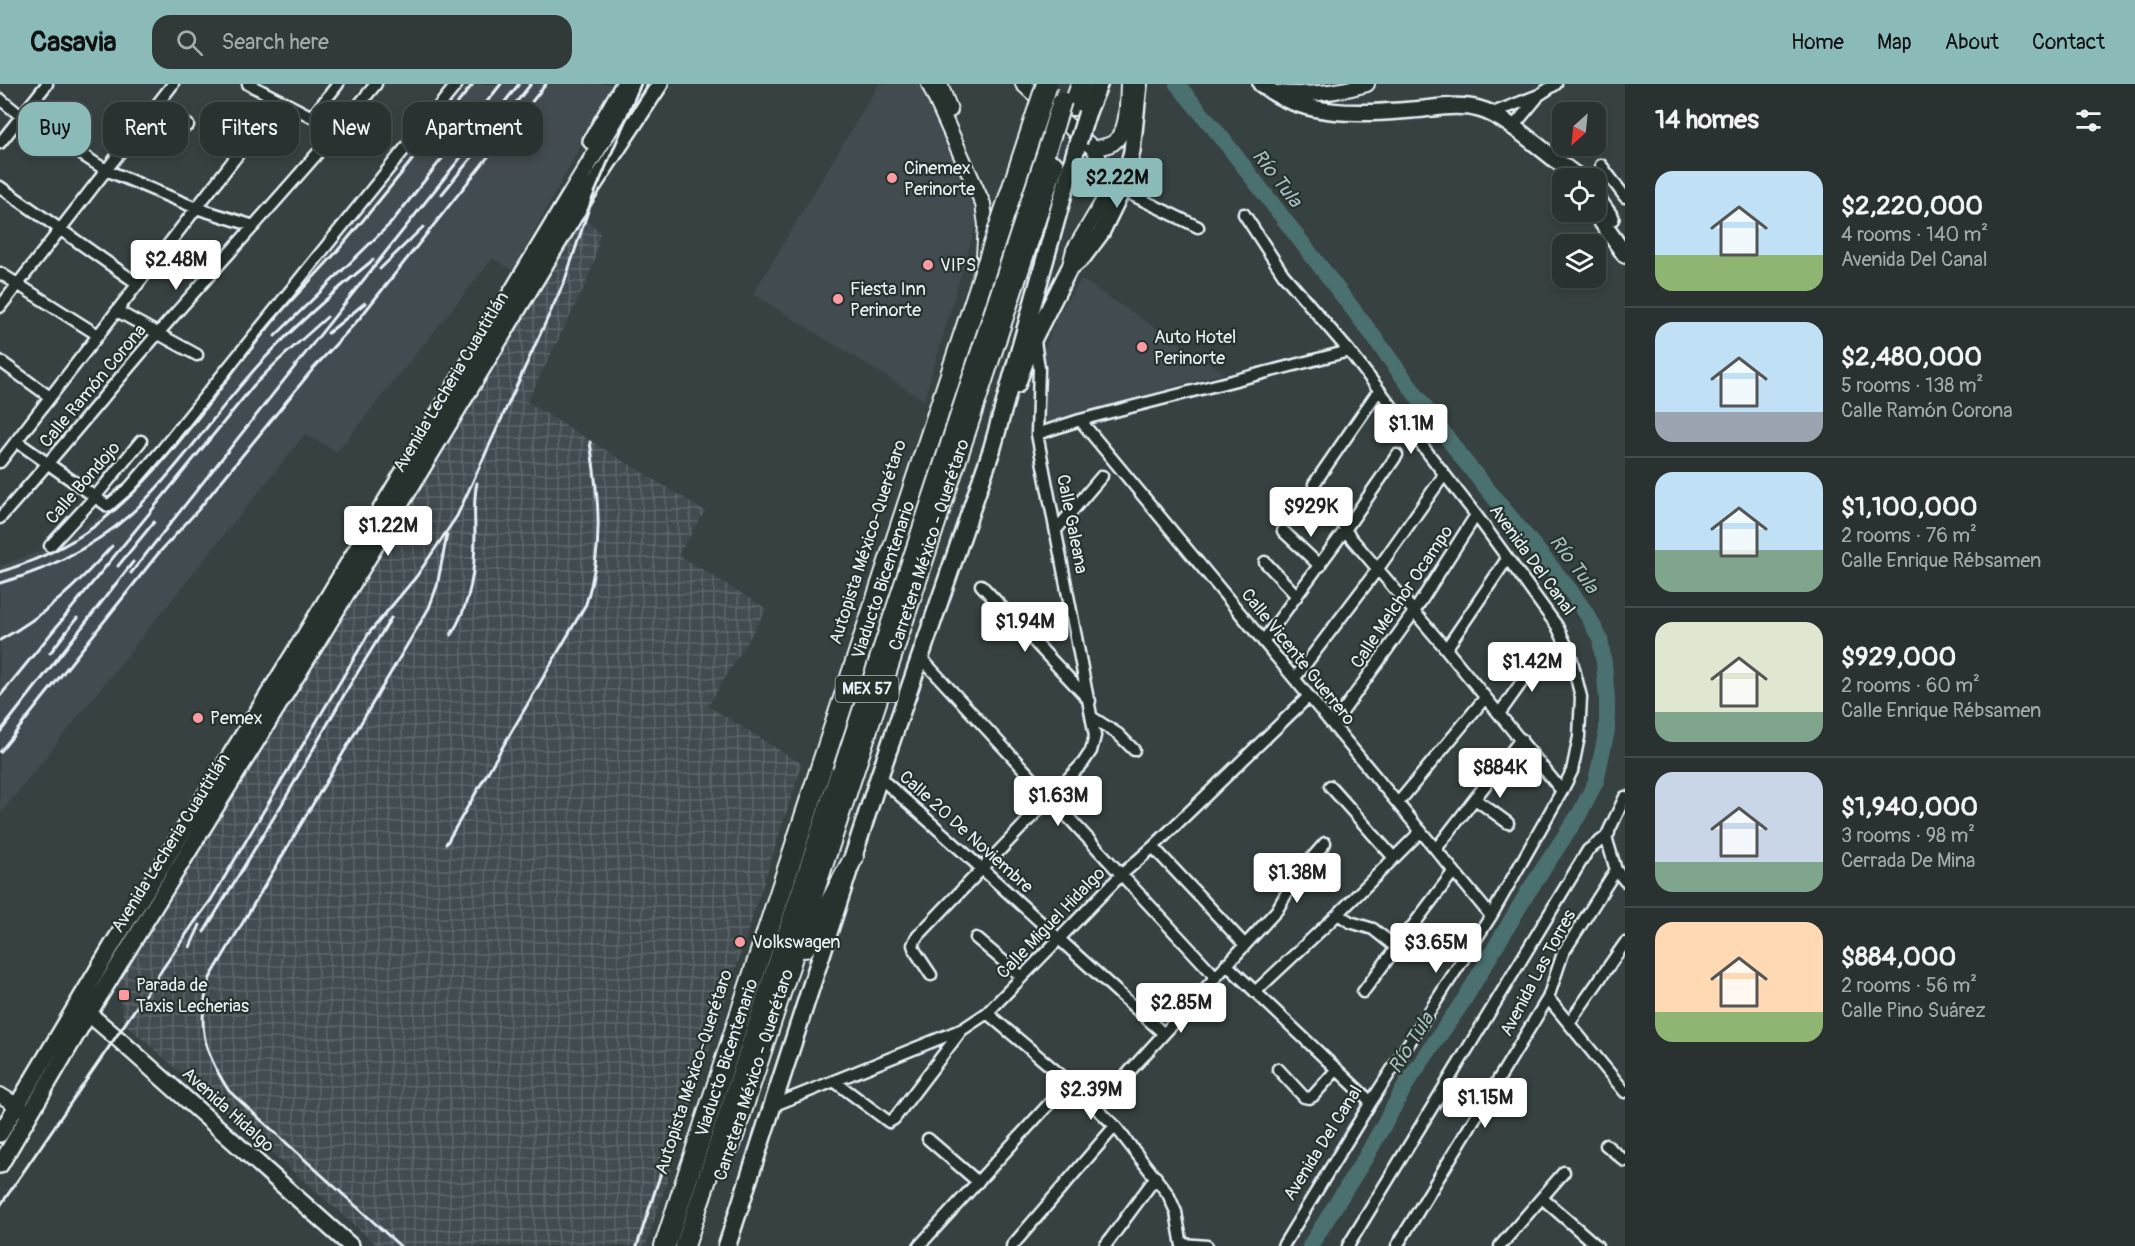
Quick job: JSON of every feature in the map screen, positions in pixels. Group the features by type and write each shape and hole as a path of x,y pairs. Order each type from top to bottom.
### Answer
{"highway":[{"name":"Carretera México - Querétaro","path":"698,1246 1064,137 1072,101 1081,84"},
{"name":"Viaducto Bicentenario","path":"665,1246 835,720 968,328 1037,85"},
{"name":"Carretera México - Querétaro","path":"685,1246 980,344 1064,137"},
{"path":"894,526 980,344"},
{"path":"799,897 835,720"},
{"path":"782,992 854,857"}],"main road":[{"path":"573,190 586,150 624,84"},
{"name":"Avenida Lecheria Cuautitlán","path":"310,640 637,84"},
{"name":"Avenida Lecheria Cuautitlán","path":"0,1165 24,1110 83,1009 598,178 660,84"},
{"path":"1072,101 1099,84"},
{"path":"1030,331 1069,269 1083,256 1101,233 1122,190 1132,151 1138,84"},
{"name":"Autopista México-Querétaro","path":"657,1246 835,720 894,526 984,256 1037,85"},
{"path":"1266,88 1296,104 1336,112 1380,112 1459,106 1493,113 1565,168"},
{"path":"728,1246 879,777 992,449 1030,331 1064,137"},
{"path":"1606,215 1624,248"},
{"path":"1603,222 1624,248"},
{"name":"Avenida Hidalgo","path":"83,1009 351,1246"},
{"name":"Avenida Lecheria Cuautitlán","path":"0,1134 24,1110"}],"street":[{"path":"32,102 46,84"},
{"path":"160,102 173,84"},
{"path":"248,84 261,87 311,116"},
{"path":"324,102 338,84"},
{"name":"Calle Ramón Corona","path":"361,102 376,84"},
{"path":"16,441 108,506 130,487 161,451 458,84"},
{"path":"929,84 983,204 986,225 984,256"},
{"path":"940,84 951,112 958,150"},
{"path":"1094,149 1114,142 1120,135 1125,123 1128,84"},
{"path":"1266,88 1305,95 1341,91 1367,84"},
{"path":"1493,113 1539,95 1556,84"},
{"path":"1037,85 1094,149 1108,177 1122,190 1198,227"},
{"path":"1513,127 1539,95"},
{"path":"0,99 18,114"},
{"path":"2,455 16,441 280,100"},
{"path":"0,143 18,120"},
{"path":"84,156 106,170 196,208 254,225"},
{"path":"0,308 117,156"},
{"name":"Calle Ramón Corona","path":"0,518 158,333 315,156"},
{"path":"1601,165 1625,198"},
{"path":"1069,269 1074,249 1108,189 1108,177"},
{"path":"0,187 138,284"},
{"name":"Avenida Del Canal","path":"1244,214 1283,273 1349,351 1476,515 1557,626 1570,653 1581,697 1579,737 1572,771 1562,791 1491,916 1371,1102 1283,1246"},
{"path":"0,273 98,335"},
{"path":"117,311 197,355"},
{"name":"Calle Galeana","path":"931,975 915,951 913,945 916,938 1083,764 1091,752 1095,736 1037,434 1039,368 1030,331"},
{"path":"1037,434 1080,420 1349,351"},
{"path":"0,361 50,397"},
{"path":"1379,390 1312,487 1342,521 1345,530 1377,570 1446,649 1562,791"},
{"name":"Calle Vicente Guerrero","path":"1080,420 1491,916"},
{"name":"Calle Bondojo","path":"50,546 95,497 141,441"},
{"path":"1264,640 1320,566 1397,455"},
{"path":"1295,678 1377,570 1444,475"},
{"path":"1056,530 1101,476"},
{"name":"Calle Melchor Ocampo","path":"1333,725 1414,612 1476,515"},
{"path":"1283,531 1320,566"},
{"path":"1446,649 1507,559"},
{"path":"1265,562 1297,596"},
{"path":"981,585 1090,701"},
{"path":"1499,714 1541,655"},
{"path":"921,658 1215,976"},
{"name":"Calle Miguel Hidalgo","path":"772,1106 963,1029 987,1013 1121,875 1153,848 1309,696"},
{"path":"1398,802 1485,698"},
{"path":"1093,718 1118,734 1134,750"},
{"path":"1436,849 1521,739"},
{"name":"Calle 20 De Noviembre","path":"879,777 983,867 1058,939 1163,1033"},
{"path":"1330,786 1394,858"},
{"path":"1625,797 1606,837 1616,870 1625,881"},
{"path":"1474,799 1508,823"},
{"path":"1348,1246 1588,850 1606,837 1625,811"},
{"path":"1256,992 1421,831"},
{"path":"1097,1107 1277,910 1291,883 1325,843"},
{"path":"1153,848 1244,944"},
{"name":"Avenida Las Torres","path":"1397,1246 1548,998 1563,953 1616,870"},
{"path":"1363,992 1454,871"},
{"path":"1338,914 1350,922 1373,929 1397,948"},
{"path":"976,938 1022,977"},
{"path":"1569,1023 1625,943"},
{"path":"1226,964 1371,1102"},
{"path":"1548,998 1625,1092"},
{"path":"987,1013 1069,1082 1115,1126 1168,1194 1176,1212 1182,1245 1207,1246"},
{"path":"834,1080 888,1122 894,1119 963,1029"},
{"path":"1278,1070 1304,1097 1309,1098 1337,1069"},
{"path":"919,1246 1069,1082"},
{"path":"0,1095 24,1110"},
{"path":"1012,1246 1115,1126"},
{"path":"928,1139 978,1182"},
{"path":"1606,1145 1625,1161"},
{"path":"1500,1246 1564,1172"},
{"path":"1105,1246 1156,1177"},
{"path":"1542,1198 1597,1246"}],"shaded area":[{"path":"448,84 614,84 513,271 493,258 337,452 305,434 0,814 0,566 51,547 110,510 160,457 403,142 403,156 543,156 543,102 434,102"},
{"path":"879,84 926,84 979,208 924,400 753,294"},
{"path":"588,222 600,231 595,259 585,286 527,402 705,511 678,555 767,609 708,706 802,764 646,1246 378,1246 124,1023 117,980 578,224"},
{"path":"1081,279 1224,373 1043,424 1044,351 1056,318"}],"waterway":[{"name":"Río Tula","path":"1177,84 1222,138 1368,329 1462,458 1570,590 1600,639 1604,663 1607,730 1596,781 1580,813 1528,892 1464,1000 1408,1081 1367,1155 1310,1246"}],"railway":[{"path":"0,572 22,565 72,541 109,515 135,491 182,438 277,316 356,229 473,84"},
{"path":"275,336 391,223 501,84"},
{"path":"131,573 519,84"},
{"path":"442,194 531,84"},
{"path":"0,752 157,555 198,510 312,370 359,319 546,84"},
{"path":"0,1206 211,900 369,633 416,577 457,516 565,280 591,202 641,84"},
{"path":"380,269 423,227"},
{"path":"0,583 62,560 101,537 136,510 166,478 265,358 318,307 373,260"},
{"path":"328,333 365,303"},
{"path":"0,696 254,385 327,317"},
{"path":"446,844 586,604 592,583 598,543 596,484 590,442"},
{"path":"451,635 463,611 473,574 477,483"},
{"path":"118,566 154,522"},
{"path":"400,1246 229,1091 208,1050 204,1037 203,1009 210,978 429,608 437,586 447,535"},
{"path":"0,640 47,609 87,573 112,546"},
{"path":"0,732 133,562"},
{"path":"50,653 77,618"},
{"path":"204,932 391,618"},
{"path":"190,947 200,925"},
{"path":"637,1246 676,1127"}],"place":[{"name":"Cinemex Perinorte","path":"892,178"},
{"name":"VIPS","path":"928,265"},
{"name":"Fiesta Inn Perinorte","path":"838,299"},
{"name":"Auto Hotel Perinorte","path":"1142,347"},
{"name":"Pemex","path":"198,718"},
{"name":"Volkswagen","path":"740,942"},
{"name":"Parada de Taxis Lecherias","path":"124,995"}]}
